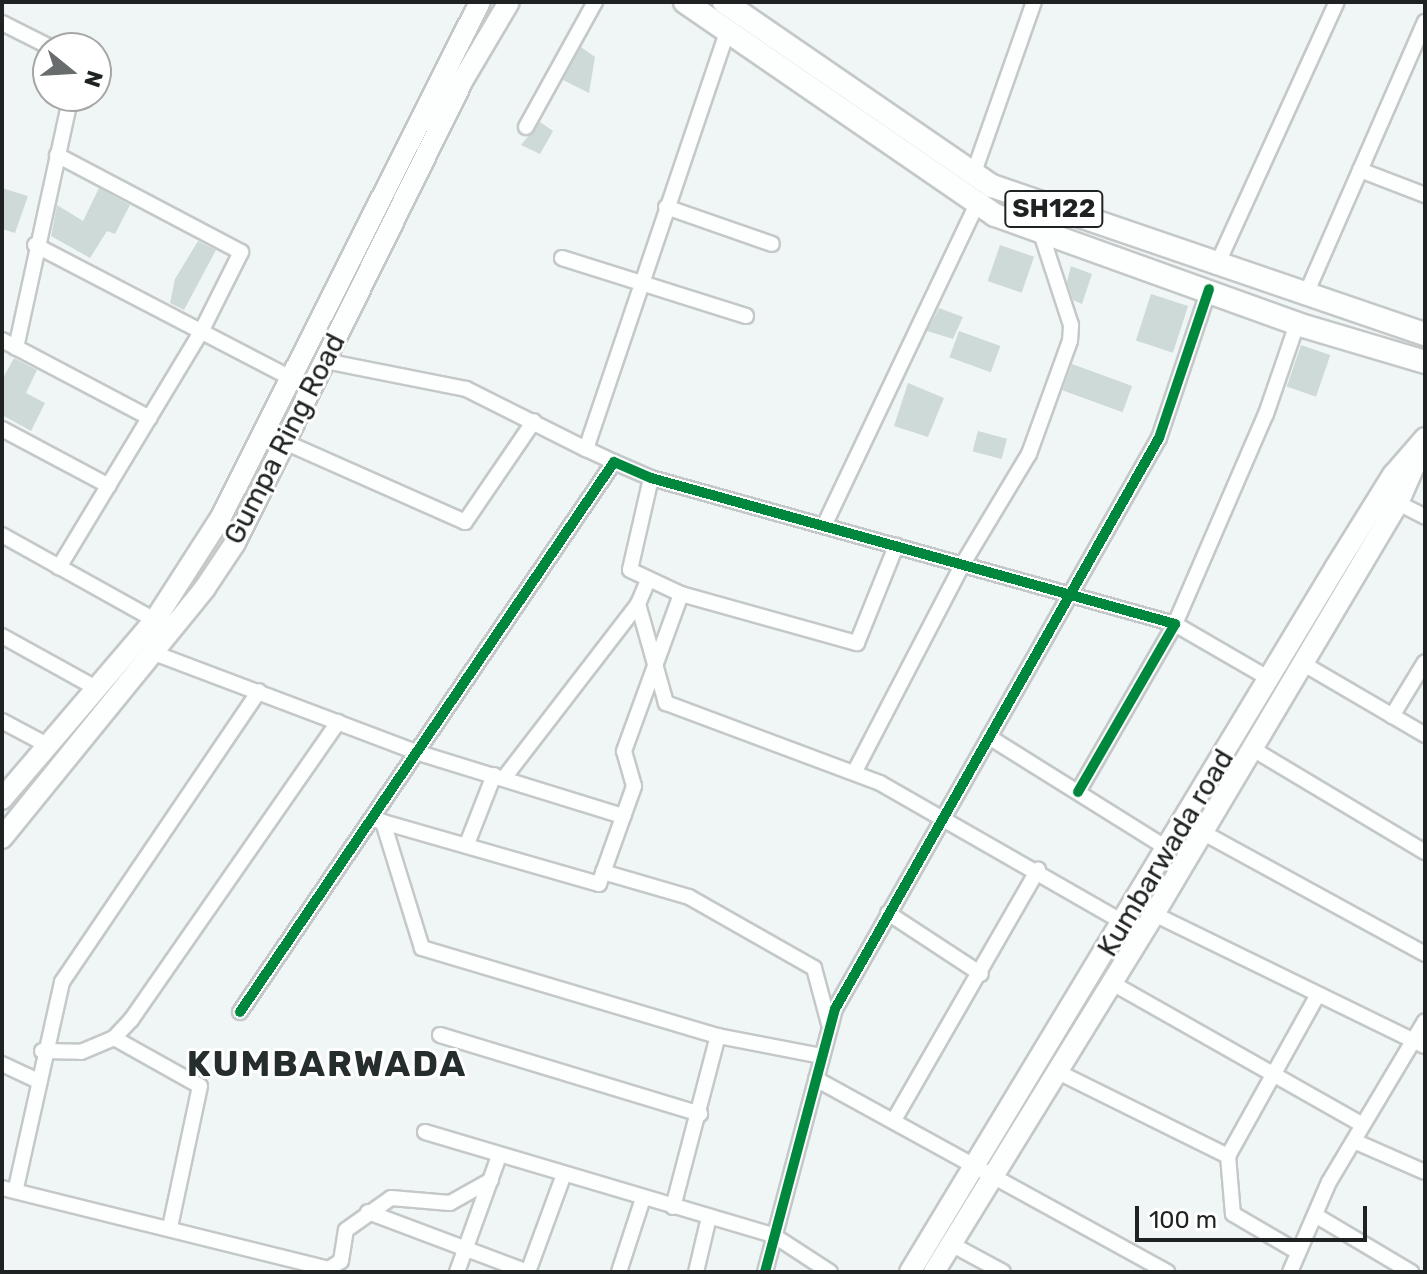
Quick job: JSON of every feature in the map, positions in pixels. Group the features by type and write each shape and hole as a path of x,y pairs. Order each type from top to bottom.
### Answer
{"main road":[{"path":"685,2 976,206 1041,233 1209,289 1297,324 1425,362"},
{"name":"SH122","path":"724,2 973,175 1216,267 1425,334"}],"street":[{"name":"Gumpa Ring Road","path":"2,799 94,687 155,620 221,517 294,380 480,2"},
{"name":"Gumpa Ring Road","path":"2,838 154,653 221,565 287,443 464,78 509,2"},
{"path":"526,127 595,2"},
{"path":"973,175 1034,2"},
{"path":"1216,267 1337,2"},
{"path":"1306,294 1425,22"},
{"path":"2,23 32,38"},
{"path":"586,449 639,280 727,32"},
{"path":"16,348 35,245 67,112"},
{"path":"57,155 241,251 201,332 59,567"},
{"path":"1360,170 1425,195"},
{"path":"824,526 976,206"},
{"path":"666,207 772,244"},
{"path":"855,771 961,567 1029,454 1070,341 1071,325 1041,233"},
{"path":"35,245 294,380"},
{"path":"562,258 746,316"},
{"path":"765,1272 830,1028 888,913 946,816 1067,594 1159,438 1209,289"},
{"path":"1078,792 1175,624 1266,414 1297,324"},
{"path":"2,340 150,418"},
{"path":"325,361 466,389 651,478 961,567 1175,624 1268,678"},
{"path":"287,443 465,522 534,421"},
{"path":"2,429 109,486"},
{"name":"Kumbarwada road","path":"910,1272 1058,1072 1398,503 1425,440"},
{"name":"Kumbarwada road","path":"934,1272 951,1244 985,1170 1124,923 1268,678 1393,475 1425,440"},
{"path":"240,1012 379,821 419,753 614,462"},
{"path":"651,478 629,563 633,575 681,594 857,643 896,546"},
{"path":"1398,503 1425,517"},
{"path":"2,535 155,620"},
{"path":"467,844 499,776 638,604 647,583"},
{"path":"379,821 599,884 634,786 624,751 655,676 681,594"},
{"path":"638,604 655,676 668,704 855,771 946,816 1142,933"},
{"path":"2,636 94,687"},
{"path":"154,653 419,753 623,816"},
{"path":"1392,716 1425,662"},
{"path":"1302,663 1425,735"},
{"path":"259,691 67,972 42,1051 9,1188 170,1227 327,1271 341,1261 346,1230 368,1212 397,1196 454,1202 491,1180"},
{"path":"2,721 47,745"},
{"path":"42,1051 81,1052 114,1038 141,1008 338,722"},
{"path":"989,737 1168,849"},
{"path":"1251,748 1425,852"},
{"path":"379,821 422,948 718,1036 822,1056"},
{"path":"1202,832 1425,954"},
{"path":"894,1120 981,974 1038,870"},
{"path":"603,872 689,897 814,968 830,1028"},
{"path":"888,913 981,974"},
{"path":"1154,914 1419,1043"},
{"path":"1112,983 1363,1125"},
{"path":"1298,1252 1233,1214 1228,1156 1317,996"},
{"path":"1290,1272 1315,1215 1354,1141 1419,1043 1425,1021"},
{"path":"440,1035 700,1114"},
{"path":"673,1207 700,1114 718,1036"},
{"path":"114,1038 200,1086 170,1227"},
{"path":"2,1064 36,1080"},
{"path":"1058,1072 1228,1156"},
{"path":"816,1079 1167,1272"},
{"path":"425,1132 773,1235 830,1272"},
{"path":"1354,1141 1425,1172"},
{"path":"457,1272 499,1156"},
{"path":"368,1212 528,1272 564,1174"},
{"path":"619,1272 643,1198"},
{"path":"1315,1215 1411,1272"},
{"path":"696,1272 709,1217"},
{"path":"951,1244 1003,1272"}],"building":[{"path":"581,47 595,57 589,93 563,80"},
{"path":"540,122 553,131 540,154 521,145"},
{"path":"2,188 28,196 15,233 2,229"},
{"path":"99,188 130,205 115,234 107,231 90,258 51,236 57,205 83,221"},
{"path":"198,241 216,250 184,310 170,303 175,279"},
{"path":"1000,245 1034,257 1022,293 988,281"},
{"path":"1071,266 1092,274 1082,304 1073,300 1067,282"},
{"path":"1151,294 1188,306 1173,353 1136,341"},
{"path":"939,308 963,317 953,339 927,331"},
{"path":"959,331 1000,346 991,372 949,357"},
{"path":"1301,345 1330,355 1316,397 1287,387"},
{"path":"14,358 37,370 26,393 45,403 31,431 2,415 4,376"},
{"path":"1072,364 1132,386 1123,412 1062,390"},
{"path":"908,383 944,398 928,437 894,426"},
{"path":"978,431 1007,439 1002,459 973,451"}],"cycle path":[{"path":"765,1272 835,1009 1159,438 1209,289"},
{"path":"240,1012 614,462 651,478 1175,624 1078,792"}],"district":[{"name":"KUMBARWADA","path":"327,1064"}]}
